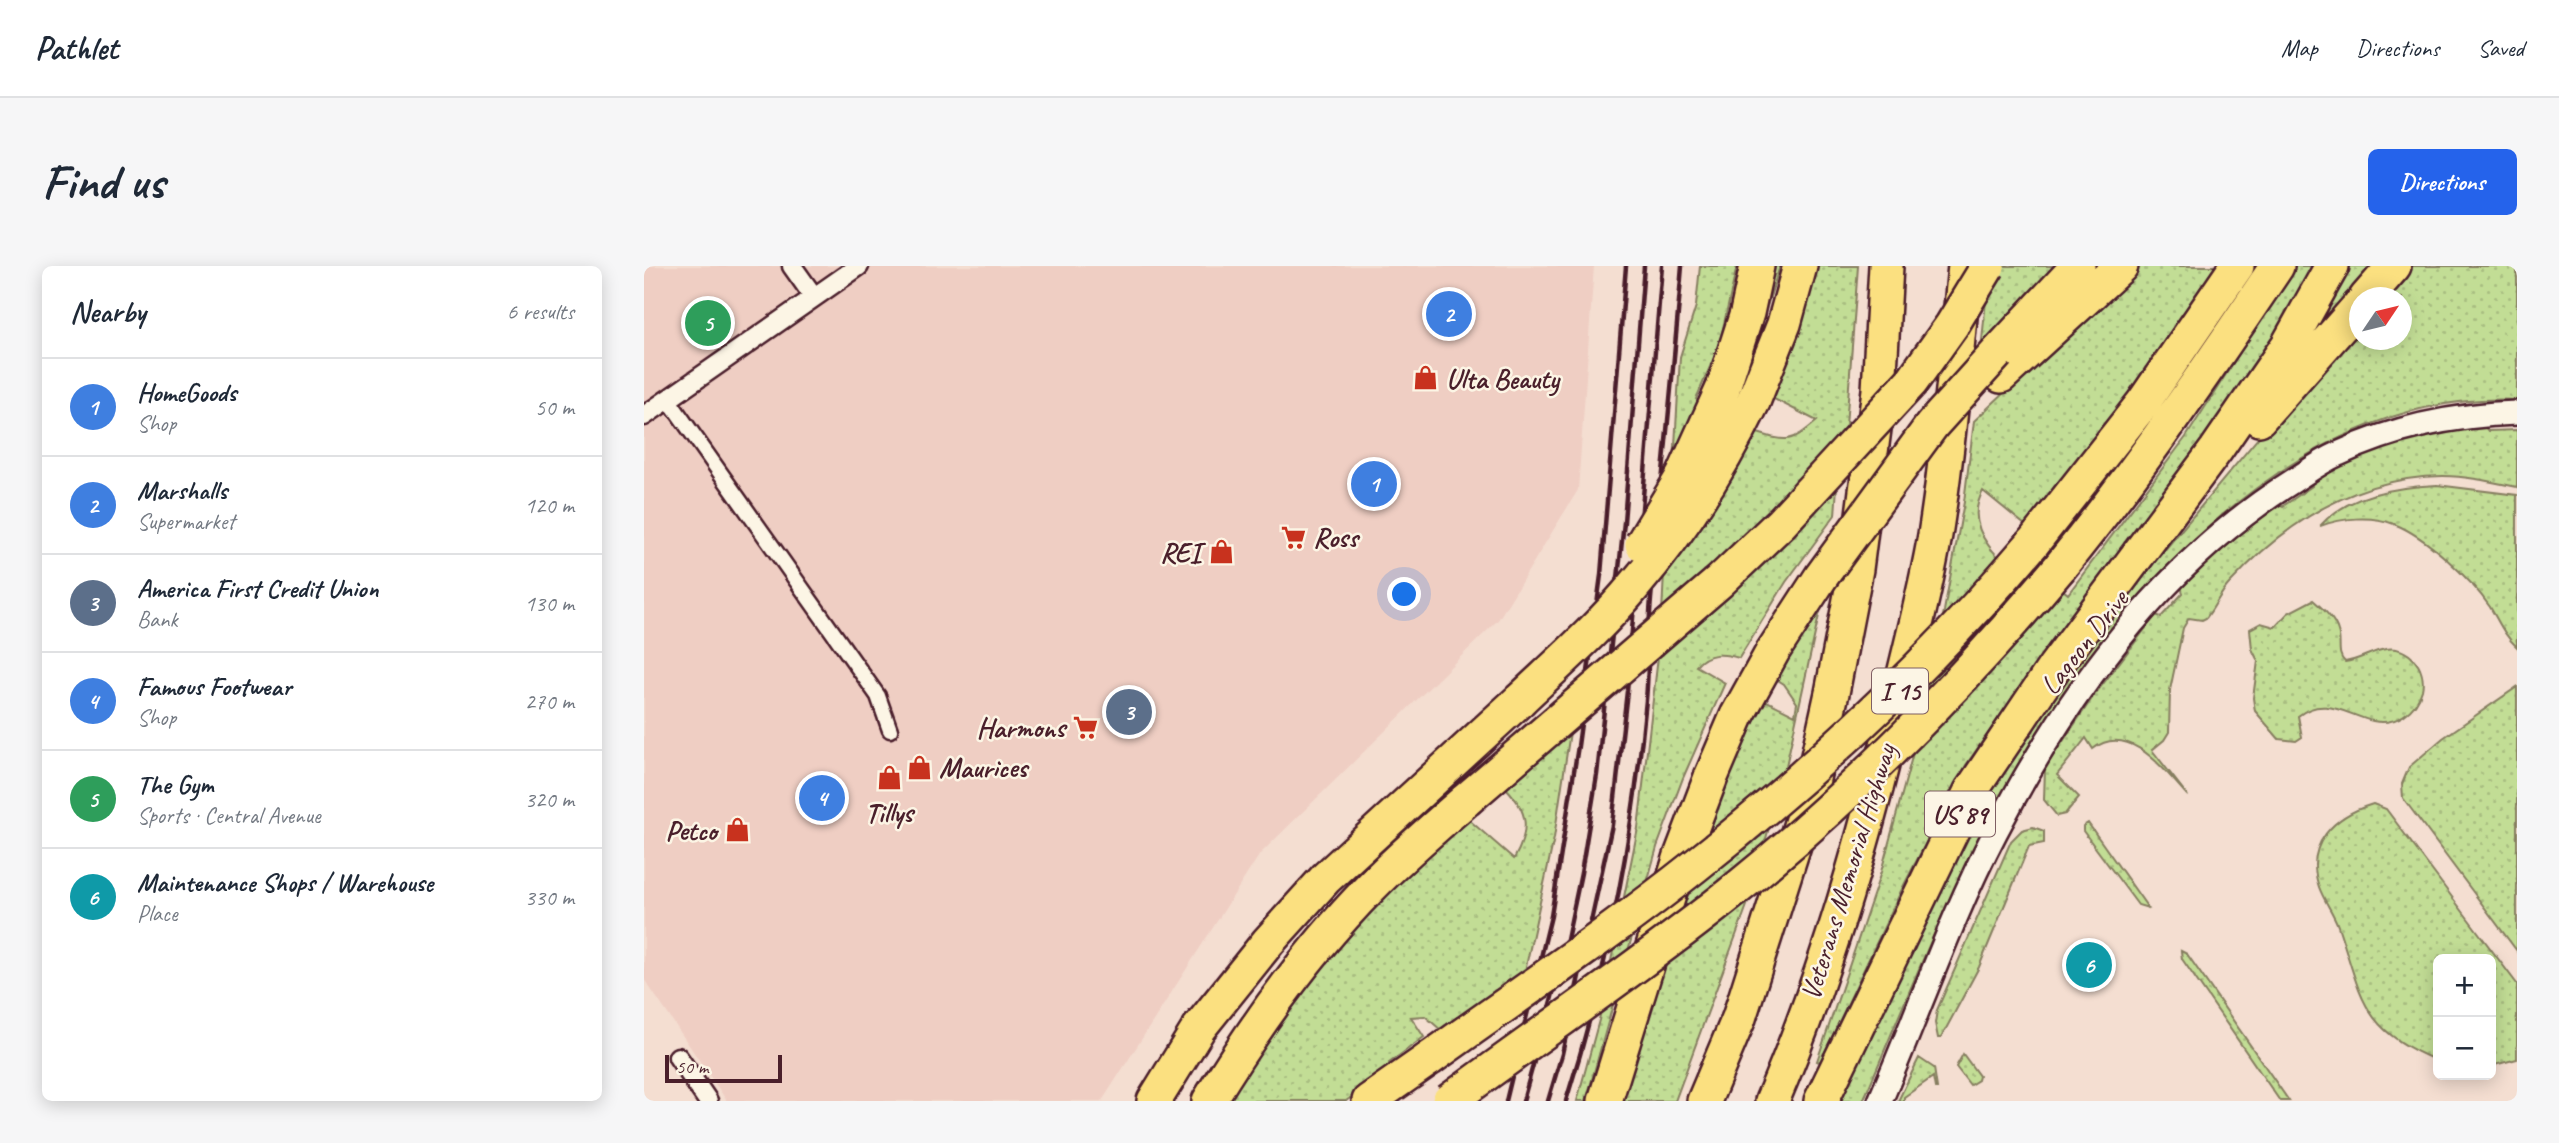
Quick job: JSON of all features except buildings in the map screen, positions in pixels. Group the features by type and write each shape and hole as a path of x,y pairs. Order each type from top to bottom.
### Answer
{"highway":[{"path":"1520,699 1649,535 1689,464 1723,387 1747,313 1757,266"},
{"path":"1154,1101 1199,1028 1268,942 1326,878 1520,699 1612,610 1657,559 1715,474 1753,402 1784,324 1801,266"},
{"name":"I 15","path":"1704,1101 1739,1018 1808,801 1832,693 1856,569 1879,390 1886,266"},
{"path":"1860,435 1964,266"},
{"name":"Veterans Memorial Highway","path":"1772,1101 1843,905 1878,785 1910,649 1935,536 1964,266"},
{"path":"1209,1101 1264,1015 1315,948 1378,880 1466,800 1739,564 1790,513 1912,381 1952,325 1988,266"},
{"path":"1999,365 2078,266"},
{"path":"1605,1101 1681,856 1711,777 1737,716 1803,603 1932,425 1999,365 2121,266"},
{"path":"1369,1101 1663,890 1778,799 1852,734 1981,602 2032,544 2143,403 2237,266"},
{"path":"1449,1101 1730,895 1805,831 1937,705 1978,662 2103,514 2174,419 2277,266"},
{"name":"US 89","path":"1821,1101 1972,791 2055,666 2217,450 2288,345 2332,266"},
{"path":"2376,287 2394,266"},
{"path":"2142,552 2349,317"}],"street":[{"path":"792,266 814,297"},
{"path":"644,416 859,266"},
{"path":"668,399 878,696 890,730"},
{"name":"Lagoon Drive","path":"1880,1101 1972,881 2010,804 2081,689 2129,627 2188,564 2271,495 2336,454 2381,436 2428,422 2474,414 2517,413"},
{"path":"678,1057 708,1101"}],"shaded area":[{"path":"644,266 1594,266 1578,490 1498,620 1260,854 1102,1101 727,1101 644,979"}],"green space":[{"path":"1700,266 1737,266 1719,346 1696,399 1703,403 1674,464 1680,357 1696,306"},
{"path":"1768,266 1780,266 1749,361 1743,358"},
{"path":"1817,266 1858,266 1846,426 1771,513 1662,613 1664,573 1754,432 1788,439 1817,421 1770,397 1797,334"},
{"path":"2001,266 2055,266 1981,351 1987,290"},
{"path":"2139,266 2216,266 2125,398 2025,525 1983,491 1977,508 1978,525 1996,554 2053,602 2063,590 2068,594 2186,437 2295,266 2314,266 2269,344 2192,460 2039,660 1966,765 1903,887 1820,1062 1817,1061 1881,872 1913,753 1944,611 1964,502 1974,421"},
{"path":"2347,266 2375,266 2358,287 2349,287 2349,297 2303,353"},
{"path":"2406,266 2517,266 2517,400 2433,406 2353,432 2278,473 2208,527 2145,591 2088,659 2039,731 1998,801 1944,912 1863,1101 1838,1101 1983,802 2052,698 2153,564 2349,329 2349,350 2412,350 2412,287 2386,287"},
{"path":"2484,426 2488,431 2517,430 2517,487 2471,478 2443,476 2411,478 2352,494 2325,507 2275,540 2226,587 2206,618 2189,618 2183,628 2170,690 2169,732 2152,750 2188,796 2157,763 2133,745 2120,741 2106,742 2093,749 2086,738 2057,775 2079,797 2065,814 2057,816 2044,800 2045,768 2093,697 2156,615 2161,617 2183,593 2181,587 2235,535 2278,503 2283,506 2312,486 2311,481 2353,458 2415,437"},
{"path":"2437,485 2517,495 2517,647 2471,584 2434,548 2407,530 2385,521 2366,519 2347,519 2320,526 2344,506 2359,499 2390,490"},
{"path":"1837,487 1835,515 1786,582 1739,658 1716,655 1706,658 1696,666 1725,683 1683,778 1657,847 1586,1101 1577,1101 1599,1020 1638,828 1658,657 1750,577"},
{"path":"1823,597 1786,766 1749,900 1675,1101 1621,1101 1707,826 1763,699 1795,715 1797,703 1784,684 1773,677"},
{"path":"2313,600 2334,622 2345,662 2381,650 2394,649 2408,654 2419,666 2422,690 2415,705 2404,716 2381,722 2336,708 2317,707 2298,716 2302,737 2296,741 2279,739 2255,711 2253,698 2258,661 2252,649 2250,629 2261,623 2275,627 2288,613"},
{"path":"2517,687 2517,951 2403,798 2402,784 2409,767 2443,738"},
{"path":"1570,732 1554,838 1525,971 1442,1031 1425,1016 1411,1017 1424,1037 1389,1063 1391,1068 1346,1101 1228,1101 1291,1007 1344,940 1388,893 1468,819 1514,859 1523,839 1525,822 1519,805 1506,788"},
{"path":"2373,804 2386,809 2495,954 2433,954 2433,1059 2393,1037 2378,1023 2368,1008 2336,921 2319,887 2315,872 2319,845 2335,824"},
{"path":"2088,823 2148,908 2138,905 2083,831 2083,826"},
{"path":"2033,827 2044,831 2044,843 2029,846 1979,967 1941,1038 1938,1038 1935,1023 1937,1010 2011,841 2022,830"},
{"path":"2181,951 2187,954 2289,1101 2280,1101 2182,959"},
{"path":"2496,956 2517,984 2517,1059 2496,1065"},
{"path":"1963,1054 1979,1076 1978,1080 1970,1085 1956,1067"},
{"path":"1919,1058 1934,1068 1937,1088 1933,1077 1904,1097 1904,1101 1898,1101"}],"railway":[{"path":"1506,1101 1551,916 1578,746 1601,575 1626,266"},
{"path":"1523,1101 1564,954 1597,775 1624,522 1644,266"},
{"path":"1548,1101 1562,1054 1612,825 1627,691 1662,266"},
{"path":"1566,1101 1594,1003 1617,903 1641,751 1651,599 1682,266"}],"place":[{"name":"Marshalls","path":"1449,314"},
{"name":"The Gym","path":"708,323"},
{"name":"Ulta Beauty","path":"1426,378"},
{"name":"HomeGoods","path":"1374,484"},
{"name":"Ross","path":"1293,537"},
{"name":"REI","path":"1221,552"},
{"name":"America First Credit Union","path":"1129,712"},
{"name":"Harmons","path":"1085,727"},
{"name":"Maurices","path":"919,767"},
{"name":"Tillys","path":"889,778"},
{"name":"Famous Footwear","path":"822,798"},
{"name":"Petco","path":"737,830"},
{"name":"Maintenance Shops / Warehouse","path":"2089,965"}]}
